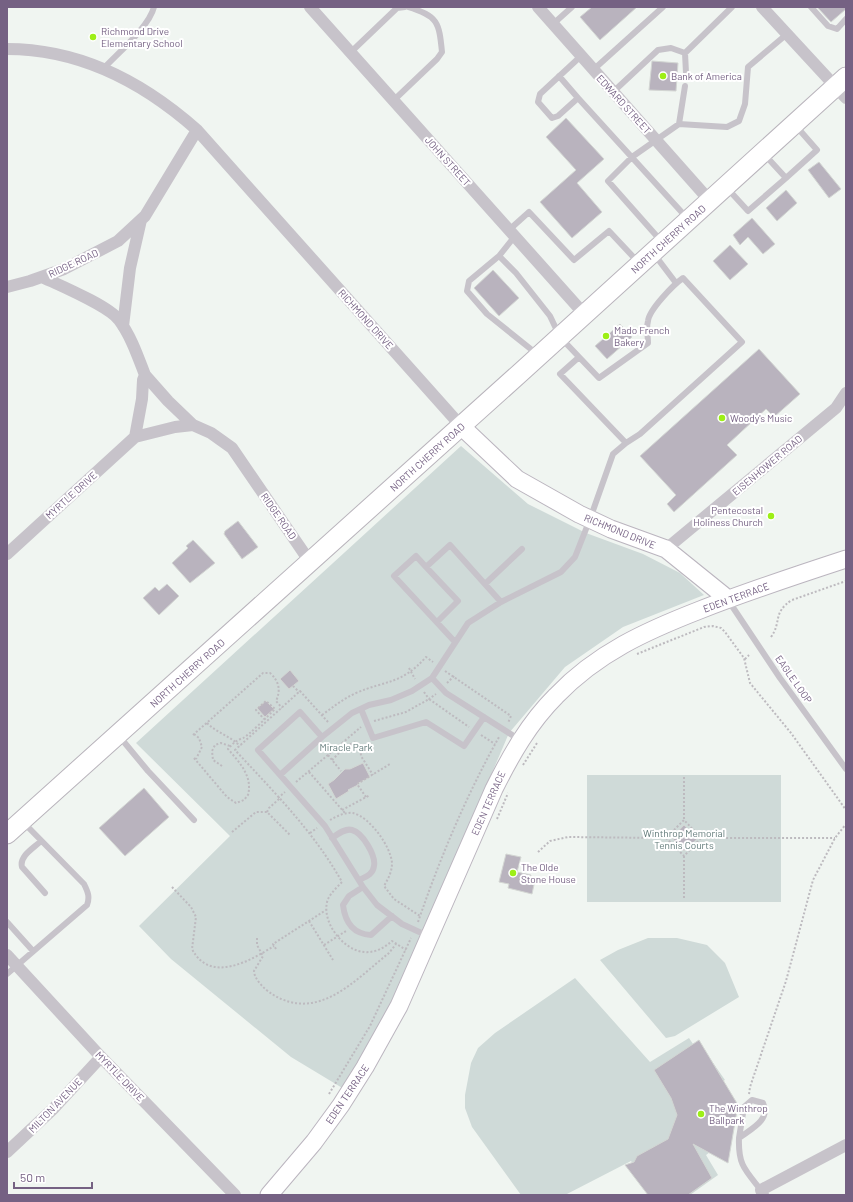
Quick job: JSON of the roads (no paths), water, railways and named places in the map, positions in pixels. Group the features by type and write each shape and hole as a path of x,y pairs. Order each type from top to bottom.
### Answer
{"main road":[{"name":"NORTH CHERRY ROAD","path":"7,834 540,356 794,124 842,87"}],"street":[{"name":"JOHN STREET","path":"310,7 585,315"},
{"name":"EDWARD STREET","path":"538,7 710,201"},
{"path":"762,7 787,34 842,87"},
{"name":"RICHMOND DRIVE","path":"7,49 50,53 104,68 144,88 172,108 197,130 461,426 517,479 548,498 590,519 666,549 728,599"},
{"name":"RIDGE ROAD","path":"42,277 64,269 118,241 141,220 145,216 197,130"},
{"name":"RIDGE ROAD","path":"123,326 130,268 141,220"},
{"path":"7,287 42,277"},
{"name":"RIDGE ROAD","path":"42,277 94,302 119,319 132,342 145,375 168,401 193,424 212,433 232,448 310,562"},
{"name":"RIDGE ROAD","path":"135,437 145,375"},
{"name":"EISENHOWER ROAD","path":"666,549 836,408 846,393"},
{"path":"135,437 193,424"},
{"name":"MYRTLE DRIVE","path":"7,554 135,437"},
{"name":"EDEN TERRACE","path":"269,1195 314,1142 365,1067 399,1006 510,755 531,724 556,695 584,670 614,648 647,631 728,599 846,559"},
{"name":"MYRTLE DRIVE","path":"7,954 101,1057 235,1195"},
{"name":"MILTON AVENUE","path":"7,1152 54,1108 101,1057"},
{"path":"762,1192 846,1145"}],"lane":[{"path":"104,68 146,25 152,15 154,7"},
{"path":"351,52 397,8 405,7"},
{"path":"394,100 437,59 442,52 437,24 426,12 408,7"},
{"path":"553,24 572,7"},
{"path":"594,70 663,7"},
{"path":"686,73 685,53 732,7"},
{"path":"812,7 828,26 837,29 846,19"},
{"path":"676,283 652,253 608,181 632,157 680,124 727,128 739,121 745,104 748,67 787,34"},
{"path":"613,92 658,50 671,48 685,53"},
{"path":"578,98 558,116 552,118 538,102 540,94 581,56"},
{"path":"559,76 689,220"},
{"path":"680,124 685,86"},
{"path":"726,187 748,211 817,150 794,124"},
{"path":"762,153 786,178"},
{"path":"540,356 487,314 467,291 469,281 499,256 512,233 529,212 574,260 609,231 652,253"},
{"path":"280,775 341,721 361,709 412,691 432,678 468,623 501,602 561,572 575,557 613,454 640,434 742,342 683,278 663,296 648,320 648,343 631,357 599,378 578,358 560,337 550,316 516,273 499,256"},
{"path":"578,358 560,374 626,443"},
{"path":"426,566 450,545 501,602"},
{"path":"485,584 522,549"},
{"path":"437,622 458,601 416,556 394,576 437,622 456,642"},
{"name":"EAGLE LOOP","path":"728,599 780,678 846,769"},
{"path":"432,678 446,693 520,740"},
{"path":"361,709 373,738 426,722 464,746 484,717"},
{"path":"322,737 300,712 258,750 325,826 363,888 377,905 402,924 429,937"},
{"path":"118,735 148,771 194,820"},
{"path":"7,974 86,905 89,900 84,884 22,821"},
{"path":"332,838 344,831 352,830 360,835 373,856 374,866 371,874 359,880"},
{"path":"41,841 23,858 21,862 22,867 45,893"},
{"path":"363,888 349,896 343,905 344,915 350,925 360,935 371,936 392,916"},
{"path":"7,922 33,951"},
{"path":"740,1138 763,1120 765,1113 763,1103 751,1101 744,1107 740,1138 739,1154 743,1168 762,1192"}],"place":[{"name":"Richmond Drive Elementary School","path":"93,37"},
{"name":"Bank of America","path":"663,76"},
{"name":"Mado French Bakery","path":"606,336"},
{"name":"Woody's Music","path":"722,418"},
{"name":"Pentecostal Holiness Church","path":"771,516"},
{"name":"The Olde Stone House","path":"513,873"},
{"name":"The Winthrop Ballpark","path":"701,1114"}],"park label":[{"name":"Miracle Park","path":"346,747"},
{"name":"Winthrop Memorial Tennis Courts","path":"684,838"}]}
